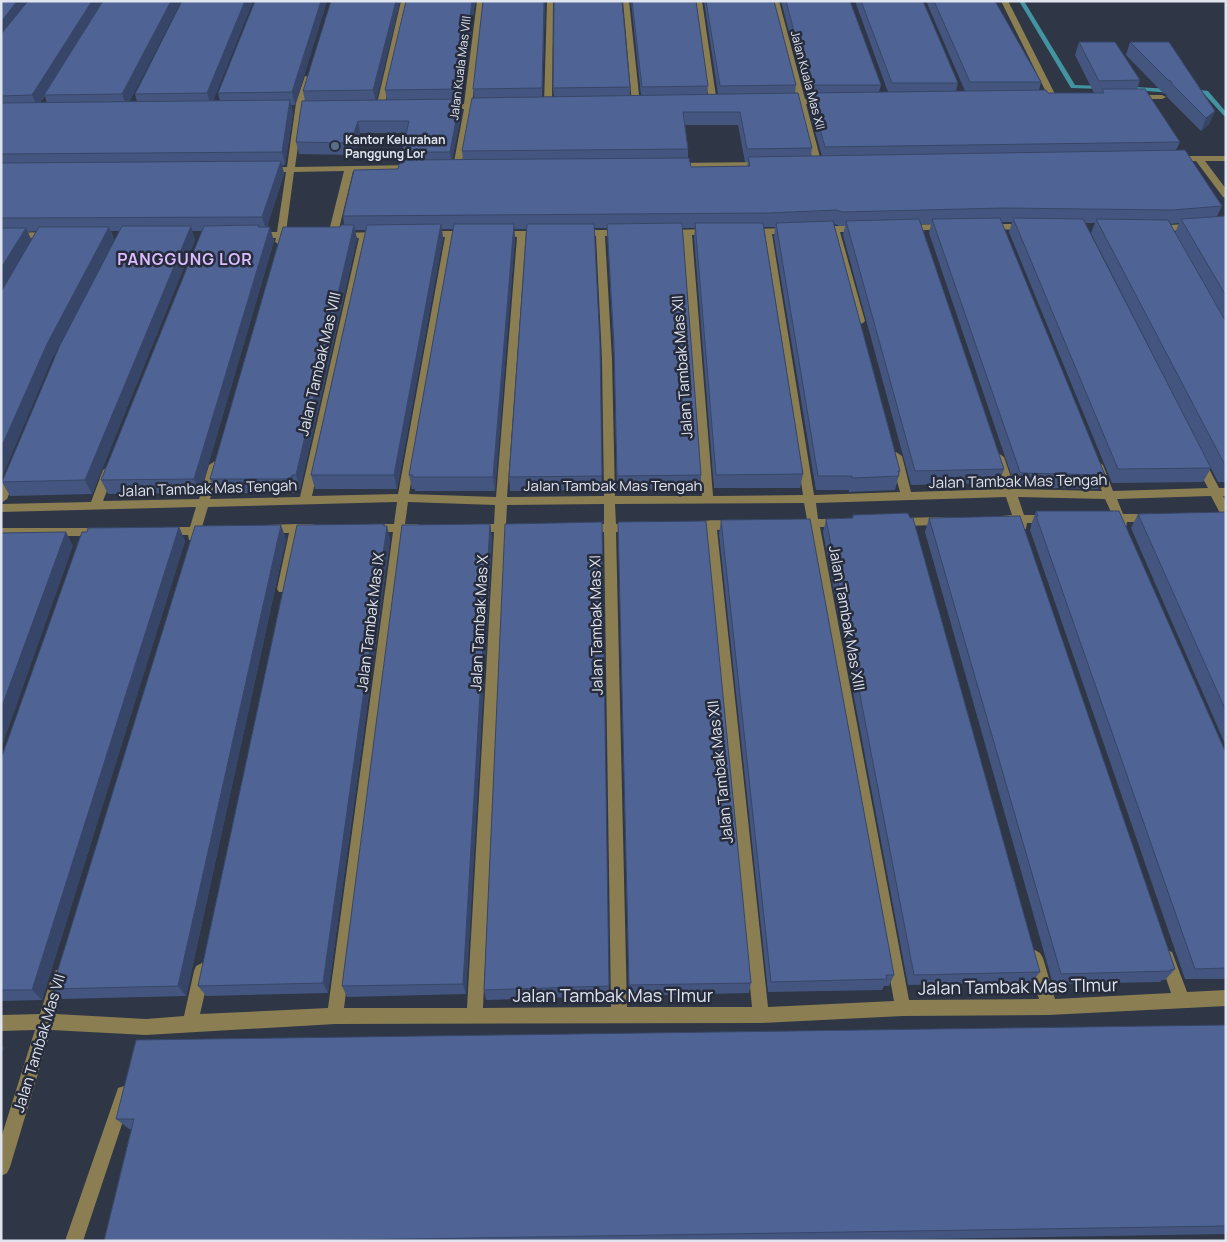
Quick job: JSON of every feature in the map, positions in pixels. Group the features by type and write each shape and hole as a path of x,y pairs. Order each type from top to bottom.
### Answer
{"street":[{"path":"380,108 405,1"},
{"name":"Jalan Kuala Mas VIII","path":"457,167 468,107 480,1"},
{"path":"550,1 544,106 558,105"},
{"path":"626,1 636,104"},
{"path":"699,1 713,103"},
{"name":"Jalan Kuala Mas XII","path":"775,1 818,165"},
{"path":"1004,1 1052,98"},
{"path":"277,254 282,235 300,103 312,66"},
{"path":"1122,97 1162,97"},
{"path":"1042,98 1062,98"},
{"path":"772,102 839,101"},
{"path":"704,103 723,103"},
{"path":"627,104 646,104"},
{"path":"439,107 496,106"},
{"path":"370,108 390,108"},
{"path":"291,110 310,109"},
{"path":"1170,159 1226,158"},
{"path":"1199,159 1226,195"},
{"path":"662,166 769,165"},
{"path":"808,165 828,165"},
{"path":"447,167 466,167"},
{"path":"261,170 427,168"},
{"path":"349,169 329,235 393,235"},
{"path":"1148,229 1226,224"},
{"path":"892,228 922,232 955,227"},
{"path":"973,227 1002,231 1036,227"},
{"path":"741,232 873,229"},
{"path":"1166,229 1173,240"},
{"path":"835,230 863,335"},
{"path":"658,233 723,232"},
{"name":"Jalan Tambak Mas XIII","path":"767,232 813,523 903,1008"},
{"path":"571,233 629,233"},
{"name":"Jalan Tambak Mas XI","path":"600,233 607,359 619,1016"},
{"name":"Jalan Tambak Mas XII","path":"687,233 708,500"},
{"path":"412,234 551,234"},
{"name":"Jalan Tambak Mas IX","path":"335,1016 403,498 450,234"},
{"name":"Jalan Tambak Mas X","path":"475,1014 501,501 522,234"},
{"path":"1,236 40,239 60,235"},
{"path":"243,236 308,235"},
{"name":"Jalan Tambak Mas VIII","path":"305,500 364,235"},
{"path":"995,447 1026,538"},
{"path":"1193,448 1220,492 1222,516"},
{"path":"894,449 907,497"},
{"path":"190,550 218,456"},
{"path":"1094,458 1126,536"},
{"path":"95,506 113,461"},
{"path":"1,499 16,464"},
{"name":"Jalan Tambak Mas Tengah","path":"1,508 403,498 501,501 708,500 907,497 1011,493 1109,495 1220,492"},
{"path":"993,519 1059,518"},
{"path":"1099,518 1167,518"},
{"path":"886,522 915,527 953,521"},
{"path":"785,523 850,523"},
{"path":"683,526 748,524"},
{"name":"Jalan Tambak Mas XII","path":"711,525 761,1015"},
{"path":"570,528 647,527"},
{"path":"280,606 296,528"},
{"path":"250,529 324,528"},
{"path":"362,528 427,528"},
{"path":"464,528 530,528"},
{"path":"156,532 223,530"},
{"path":"1,532 84,537 106,532"},
{"path":"1030,940 1048,1007"},
{"path":"1163,945 1182,1001"},
{"path":"190,1023 205,956"},
{"name":"Jalan Tambak Mas VII","path":"1,1167 63,965"},
{"name":"Jalan Tambak Mas TImur","path":"1,1022 46,1022 146,1027 335,1016 475,1014 761,1015 903,1008 1048,1007 1226,998"},
{"path":"141,1044 146,1027"},
{"path":"74,1241 129,1078"}],"building":[{"path":"1,1 17,1 1,22"},
{"path":"28,1 92,1 32,95 1,96 1,34"},
{"path":"103,1 171,1 122,94 44,95"},
{"path":"182,1 245,1 207,93 135,94"},
{"path":"255,1 321,1 292,92 218,93"},
{"path":"331,1 396,1 373,90 303,91"},
{"path":"406,1 472,1 461,89 385,90"},
{"path":"483,1 544,1 542,88 473,89"},
{"path":"554,1 622,1 630,87 553,88"},
{"path":"632,1 696,1 708,86 642,87"},
{"path":"706,1 774,1 796,85 720,86"},
{"path":"786,1 850,1 881,85 808,85"},
{"path":"861,1 923,1 958,83 892,83"},
{"path":"934,1 995,1 1041,82 970,82"},
{"path":"1079,42 1115,42 1140,80 1099,81"},
{"path":"1130,42 1169,42 1215,111 1206,118"},
{"path":"1102,89 1145,89 1180,142 825,147 810,93 1046,90 1048,93 1104,93"},
{"path":"798,93 812,148 747,149 740,112 683,112 688,149 462,151 472,98"},
{"path":"460,99 450,152 402,152 409,121 358,121 351,143 296,142 302,101"},
{"path":"290,100 282,152 1,154 1,103"},
{"path":"1185,150 1222,206 1172,210 1004,208 842,212 837,210 769,213 343,216 354,170 398,169 400,160 689,158 691,167 750,166 748,157"},
{"path":"281,161 262,217 1,218 1,163"},
{"path":"1226,216 1226,296 1181,219"},
{"path":"1000,218 1105,475 1020,472 932,219"},
{"path":"1013,218 1083,219 1211,468 1118,469"},
{"path":"919,219 1004,469 915,471 846,221"},
{"path":"1096,219 1168,220 1226,322 1226,467"},
{"path":"833,221 900,471 898,471 899,476 852,478 852,476 818,476 776,223"},
{"path":"682,223 701,475 617,476 614,345 607,224"},
{"path":"695,223 763,223 803,474 716,475"},
{"path":"441,224 394,475 311,475 367,225"},
{"path":"454,224 514,224 493,477 412,477 413,475 409,475"},
{"path":"527,224 594,224 600,345 602,476 509,477"},
{"path":"259,225 258,227 270,227 194,479 101,480 204,226"},
{"path":"341,225 354,225 296,475 292,475 291,479 210,479 283,227 340,227"},
{"path":"122,226 191,226 85,480 2,482 60,345"},
{"path":"39,227 109,227 47,344 1,448 1,292"},
{"path":"1,228 26,228 1,268"},
{"path":"1036,511 1119,511 1226,753 1226,968 1195,969 1036,516 1038,516"},
{"path":"1226,512 1226,711 1138,514"},
{"path":"908,513 910,518 913,518 1040,972 914,975 826,519 853,518 853,515"},
{"path":"1020,516 1175,969 1170,971 1061,974 929,518"},
{"path":"810,519 894,975 886,975 887,979 771,982 721,520"},
{"path":"706,521 751,983 629,985 618,522"},
{"path":"602,522 609,986 484,990 505,524"},
{"path":"384,524 384,526 387,526 323,983 198,986 297,525"},
{"path":"490,524 463,984 342,986 402,525"},
{"path":"281,525 178,986 52,989 195,526"},
{"path":"179,527 32,990 1,990 1,759 82,532 87,532 88,528"},
{"path":"66,532 1,709 1,533"},
{"path":"1226,1025 1226,1226 281,1241 104,1241 134,1119 116,1119 136,1040"}],"waterway":[{"path":"1021,1 1073,87 1102,88"},
{"path":"1135,89 1172,91"},
{"path":"1192,91 1206,92 1226,116"}],"place":[{"name":"Kantor Kelurahan Panggung Lor","path":"335,146"}],"district":[{"name":"PANGGUNG LOR","path":"185,259"}]}
